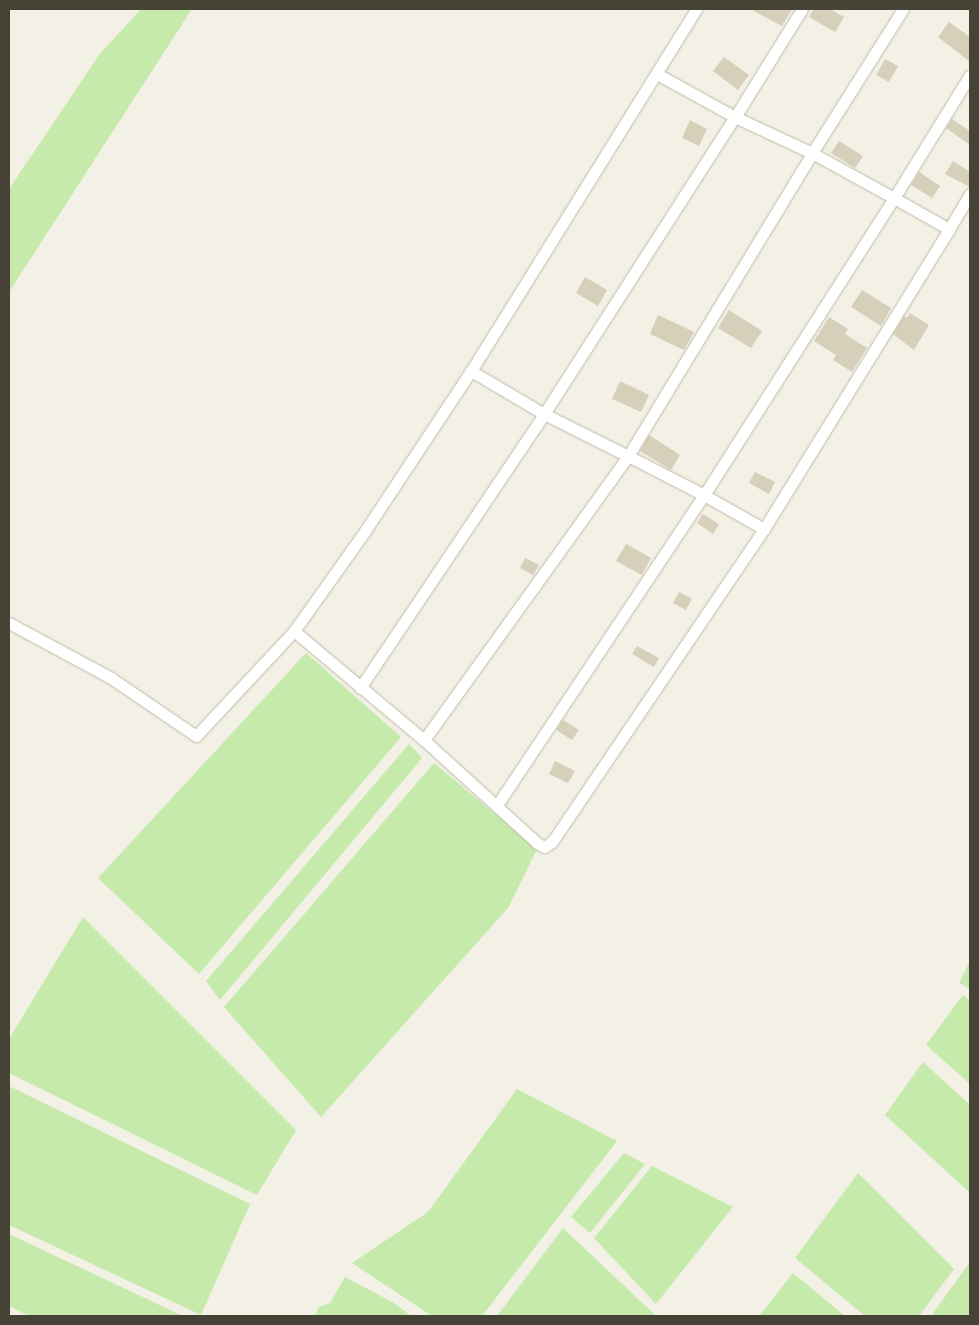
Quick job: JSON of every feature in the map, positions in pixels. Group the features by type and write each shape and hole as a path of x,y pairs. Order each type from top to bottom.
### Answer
{"street":[{"path":"9,623 111,678 196,736 294,631 471,371 657,74 695,9"},
{"path":"360,688 544,414 735,118 802,9"},
{"path":"424,740 628,456 812,153 903,9"},
{"path":"657,74 735,118 812,153 950,230"},
{"path":"497,805 704,495 894,198 970,75"},
{"path":"294,631 424,740 537,843 544,847 552,842 764,529 950,230 970,194"},
{"path":"471,371 544,414 704,495 764,529"}],"green space":[{"path":"141,9 192,9 9,292 9,189 99,55"},
{"path":"306,653 401,737 199,974 98,878"},
{"path":"409,744 422,758 220,1000 206,981"},
{"path":"434,763 537,849 508,908 321,1117 224,1007"},
{"path":"83,917 296,1130 257,1195 9,1073 9,1039"},
{"path":"970,961 970,989 959,983"},
{"path":"963,995 970,1001 970,1084 926,1045"},
{"path":"923,1062 970,1105 970,1193 885,1115"},
{"path":"9,1086 250,1204 201,1315 9,1225"},
{"path":"517,1089 617,1141 482,1316 432,1316 352,1263 428,1212"},
{"path":"624,1153 645,1164 590,1233 571,1217"},
{"path":"652,1166 733,1207 656,1304 594,1238"},
{"path":"858,1173 954,1269 919,1316 865,1316 795,1258"},
{"path":"563,1228 654,1314 654,1316 497,1316"},
{"path":"9,1234 183,1316 29,1316 9,1306"},
{"path":"970,1262 970,1316 931,1316"},
{"path":"793,1273 845,1316 759,1316"},
{"path":"345,1277 394,1303 411,1316 315,1316 319,1307 330,1303"}],"building":[{"path":"750,9 792,9 782,26"},
{"path":"814,9 830,9 844,17 835,32 809,17"},
{"path":"949,22 970,37 970,62 938,37"},
{"path":"724,57 749,75 738,90 713,71"},
{"path":"885,59 898,66 889,82 876,75"},
{"path":"952,119 970,131 970,145 946,128"},
{"path":"690,120 707,129 699,146 682,138"},
{"path":"839,141 863,156 855,168 831,153"},
{"path":"953,161 970,172 970,187 945,174"},
{"path":"919,172 940,186 932,198 911,185"},
{"path":"585,277 607,290 598,306 576,293"},
{"path":"862,290 891,308 881,326 851,307"},
{"path":"729,310 762,331 751,348 718,328"},
{"path":"910,313 929,325 914,350 893,334 904,316 907,318"},
{"path":"658,315 694,332 684,350 650,334"},
{"path":"829,317 848,329 845,334 867,348 852,372 833,360 836,355 814,341"},
{"path":"620,381 649,395 641,412 612,399"},
{"path":"649,435 680,455 671,470 640,451"},
{"path":"755,472 775,482 769,494 749,483"},
{"path":"703,514 719,524 713,534 697,523"},
{"path":"626,544 651,558 642,575 616,561"},
{"path":"525,558 539,565 533,575 520,568"},
{"path":"679,592 692,599 686,610 673,603"},
{"path":"637,646 659,658 654,667 632,654"},
{"path":"563,720 579,730 572,740 556,730"},
{"path":"555,761 575,771 568,783 549,774"}]}
